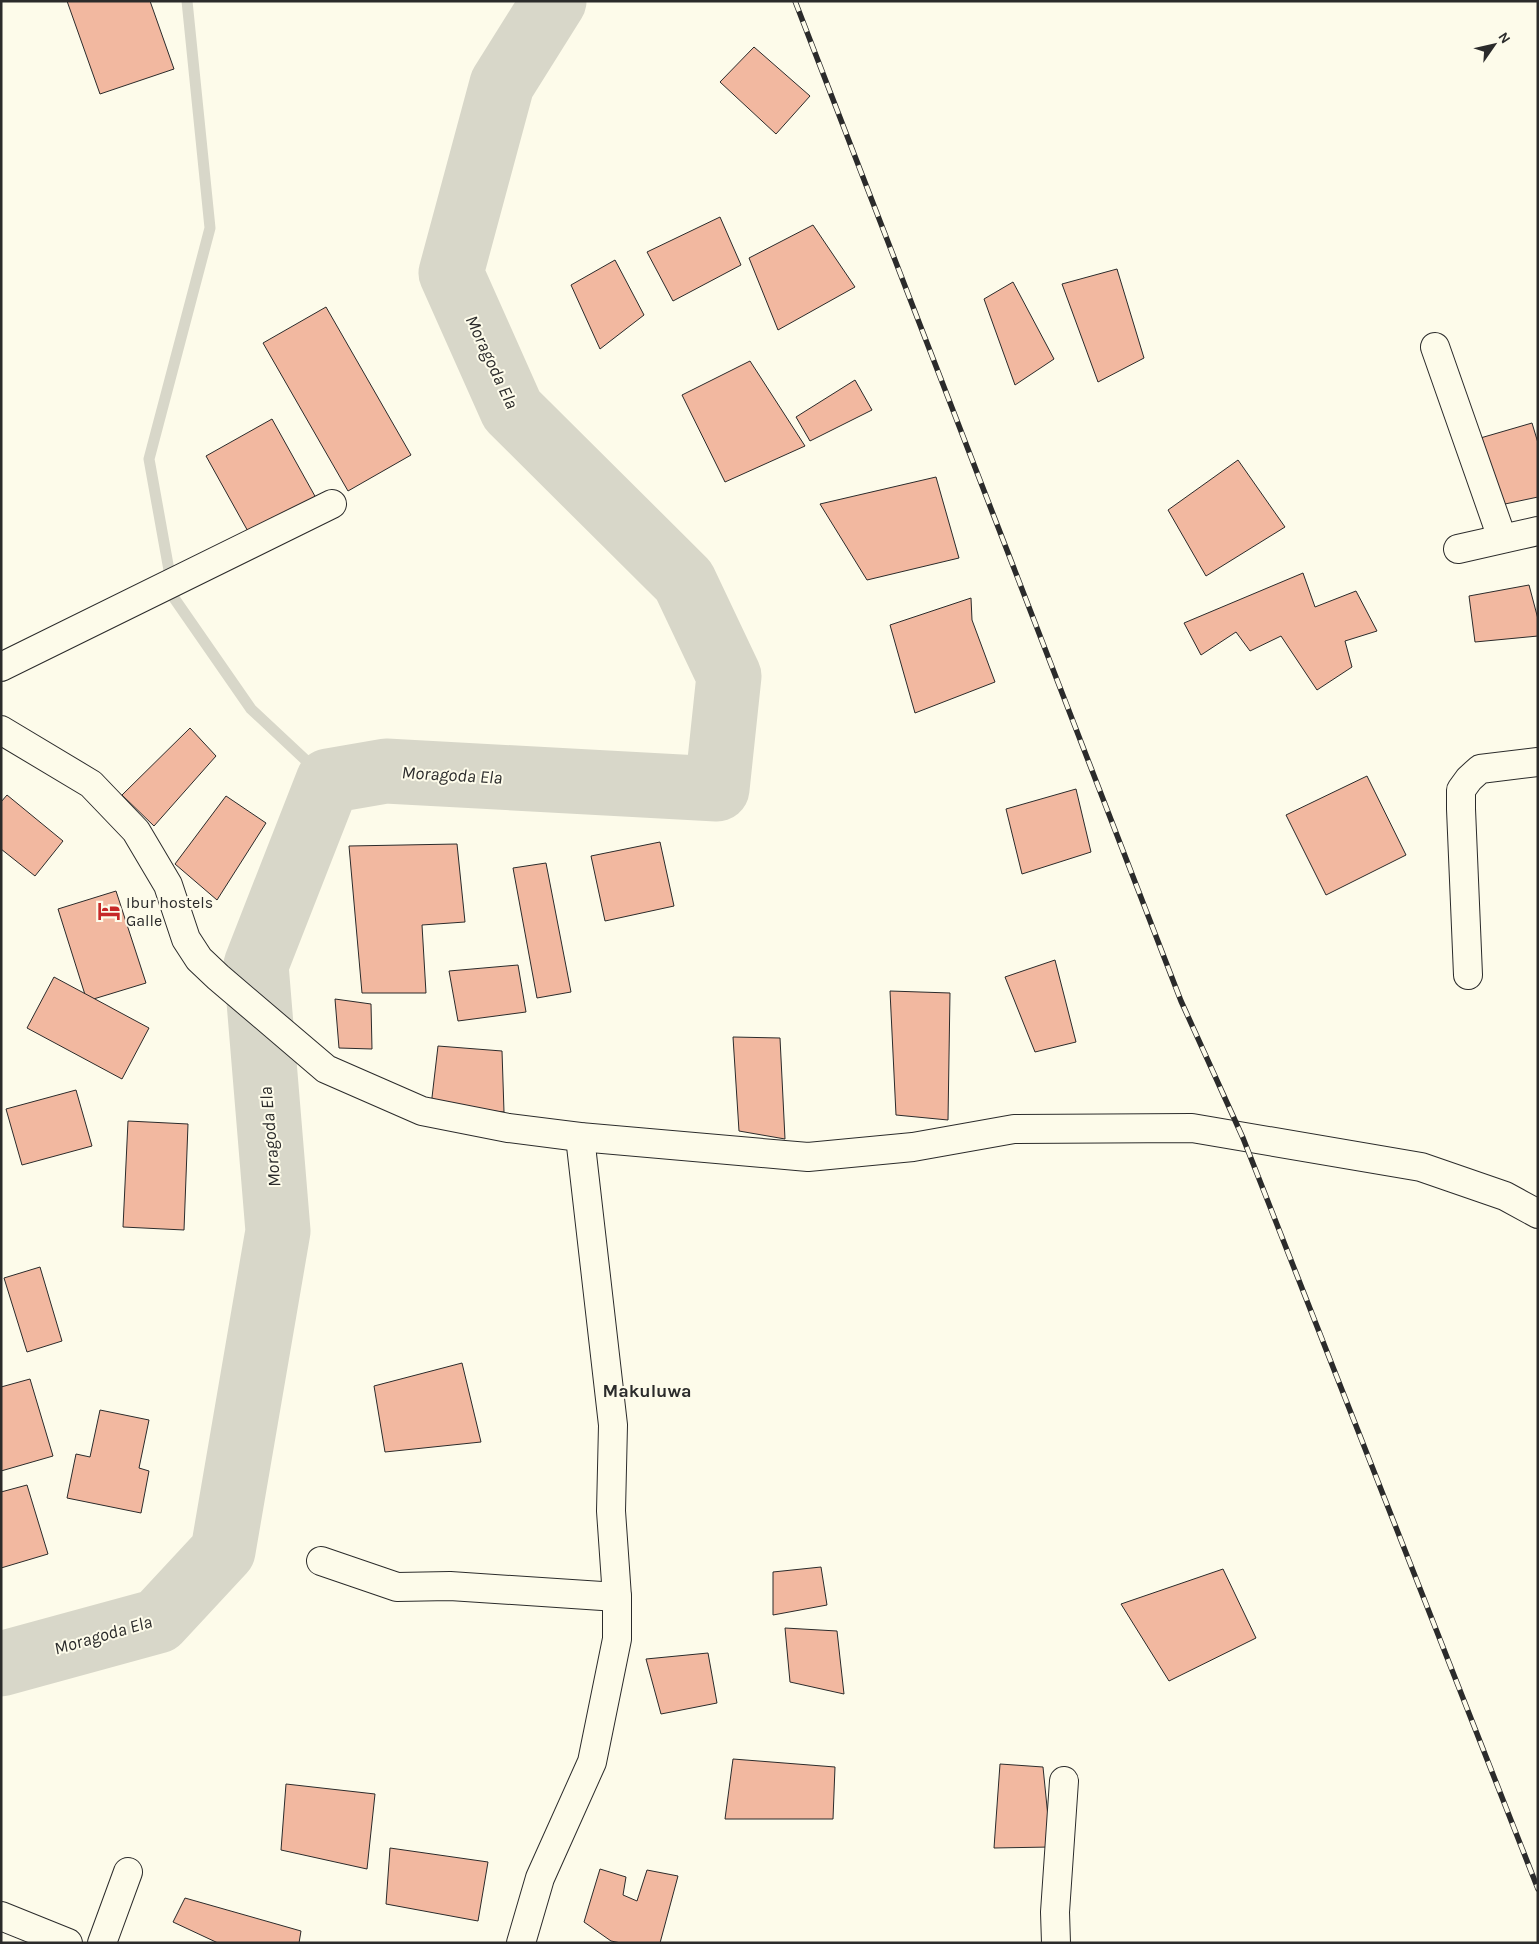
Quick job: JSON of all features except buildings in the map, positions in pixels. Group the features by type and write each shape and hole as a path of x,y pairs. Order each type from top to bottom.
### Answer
{"street":[{"path":"1434,347 1500,531"},
{"path":"1,667 332,504"},
{"path":"1458,550 1500,531 1538,531"},
{"path":"1,730 91,784 136,831 168,885 186,939 199,959 218,977 326,1069 422,1111 508,1128 580,1137 808,1157 913,1147 1014,1129 1192,1128 1422,1167 1505,1196 1538,1214"},
{"path":"1468,975 1460,810 1461,790 1480,769 1538,762"},
{"path":"521,1943 540,1878 592,1762 617,1639 617,1597 611,1511 613,1425 580,1137"},
{"path":"321,1561 397,1587 450,1586 617,1597"},
{"path":"1056,1943 1055,1912 1064,1781"},
{"path":"102,1943 128,1872"},
{"path":"1,1916 68,1943"}],"waterway":[{"path":"187,1 210,228 149,459 174,598 251,709 328,781"},
{"name":"Moragoda Ela","path":"1,1664 158,1621 223,1551 278,1231 256,965 328,781 386,771 717,789 729,676 684,581 512,410 451,273 502,84 554,1"}],"railway":[{"path":"795,1 1181,1001 1243,1138 1538,1889"}],"place":[{"name":"Ibur hostels Galle","path":"109,911"}],"district":[{"name":"Makuluwa","path":"647,1391"}]}
